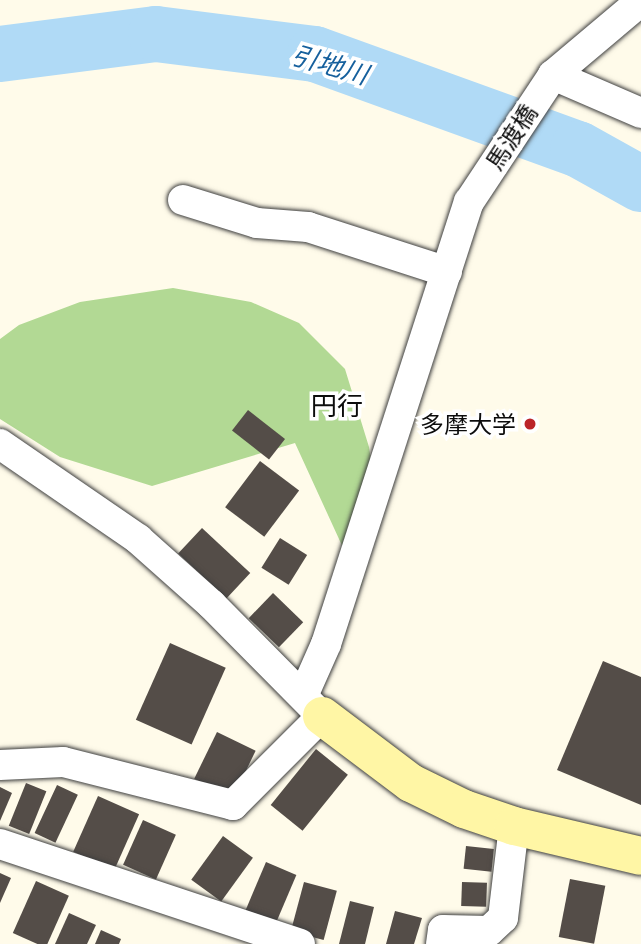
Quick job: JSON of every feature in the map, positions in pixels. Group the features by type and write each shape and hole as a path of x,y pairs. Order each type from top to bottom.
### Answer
{"street":[{"name":"馬渡橋","path":"312,706 326,644 447,272 477,189 550,80 641,1"},
{"path":"550,80 641,113"},
{"path":"183,200 257,223 308,227 447,272"},
{"path":"0,444 138,539 312,706 411,783 514,826 641,856"},
{"path":"0,765 63,762 233,805 312,706"},
{"path":"441,944 443,930 489,931 503,918 514,826"},
{"path":"0,844 300,944"}],"green space":[{"path":"173,288 251,302 299,323 345,369 369,447 379,510 361,587 295,443 152,486 60,457 0,419 0,339 19,325 80,302"}],"building":[{"path":"248,410 285,439 269,459 232,430"},
{"path":"260,461 299,490 264,537 225,507"},
{"path":"202,528 250,573 226,599 178,554"},
{"path":"280,538 307,555 289,585 261,568"},
{"path":"273,593 303,622 279,647 249,618"},
{"path":"170,643 226,668 192,745 136,720"},
{"path":"603,661 641,677 641,805 557,770"},
{"path":"217,732 256,751 233,798 194,779"},
{"path":"316,749 348,775 303,831 271,805"},
{"path":"26,783 46,791 29,834 9,826"},
{"path":"57,785 78,795 55,843 35,833"},
{"path":"0,787 12,793 0,821"},
{"path":"98,796 139,814 114,870 73,852"},
{"path":"143,820 176,835 156,879 123,865"},
{"path":"223,836 253,858 221,901 191,880"},
{"path":"466,846 494,849 491,872 464,869"},
{"path":"266,862 296,875 275,926 245,913"},
{"path":"0,873 11,878 0,903"},
{"path":"570,879 605,886 594,944 559,937"},
{"path":"36,881 69,896 47,944 37,944 13,933"},
{"path":"304,882 337,891 324,940 291,931"},
{"path":"462,882 487,883 486,907 461,906"},
{"path":"350,901 374,907 365,944 339,944"},
{"path":"395,911 422,918 414,944 386,944"},
{"path":"69,913 96,925 87,944 55,944"},
{"path":"101,930 121,939 119,944 95,944"}],"waterway":[{"name":"引地川","path":"0,54 156,34 315,54 578,149 641,184"}],"place":[{"name":"多摩大学","path":"530,424"}],"district":[{"name":"円行","path":"337,405"}]}
